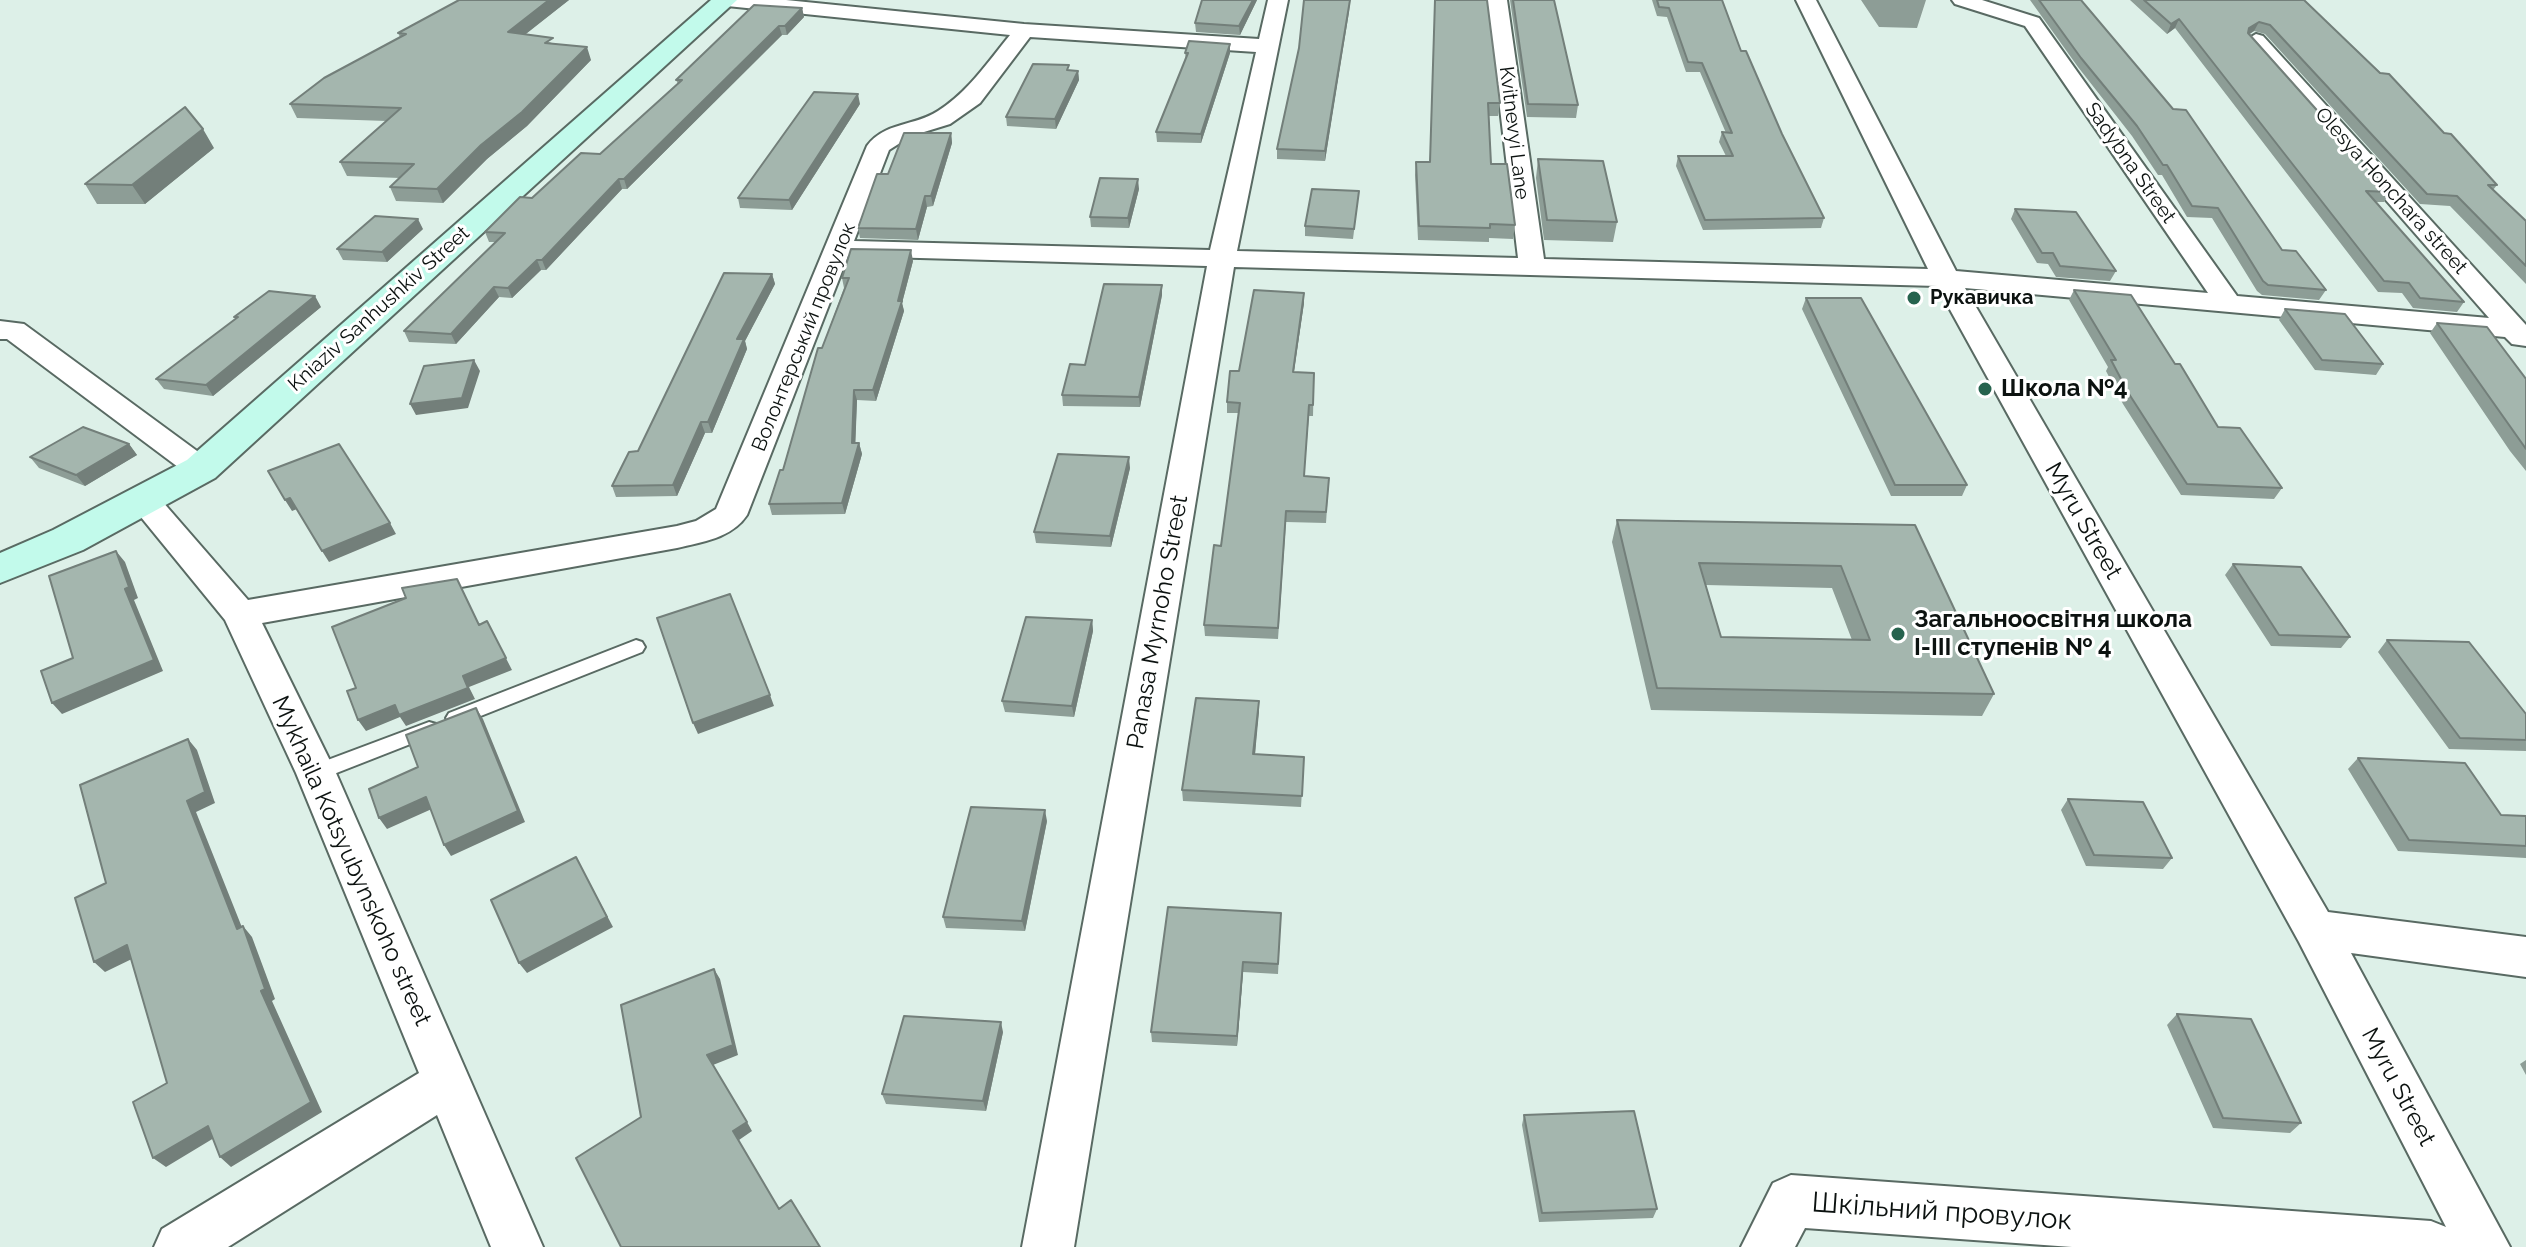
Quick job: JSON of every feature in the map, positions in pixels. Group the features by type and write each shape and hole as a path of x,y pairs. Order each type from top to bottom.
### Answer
{"main road":[{"name":"Kniaziv Sanhushkiv Street","path":"0,569 68,540 201,469 726,0"}],"street":[{"path":"726,0 1024,30 1268,46"},
{"name":"Panasa Myrnoho Street","path":"1048,1247 1222,257 1278,0"},
{"name":"Kvitnevyi Lane","path":"1497,0 1532,266"},
{"name":"Myru Street","path":"1806,0 1946,278 2315,929 2484,1247"},
{"name":"Sadybna Street","path":"1962,0 2032,22 2229,304"},
{"name":"Волонтерський провулок","path":"240,614 707,530 730,515 879,146 903,131 942,119 972,98 1024,30"},
{"name":"Olesya Honchara street","path":"2256,40 2520,336"},
{"path":"839,248 1946,278 2229,304 2520,336"},
{"path":"0,330 14,330 201,469"},
{"name":"Mykhaila Kotsyubynskoho street","path":"143,500 240,614 316,773 517,1247"},
{"path":"2315,929 2526,957"},
{"path":"180,1247 447,1082"},
{"name":"Шкільний провулок","path":"1767,1247 1791,1201 2431,1247"}],"lane":[{"path":"316,773 636,647"}],"building":[{"path":"459,0 549,0 508,32 553,38 545,43 587,47 522,112 481,145 437,189 390,187 414,164 340,162 401,108 290,104 324,78 406,34 398,33"},
{"path":"1202,0 1253,0 1239,26 1195,23"},
{"path":"1304,0 1350,0 1325,151 1277,149 1299,48"},
{"path":"1435,0 1487,0 1500,103 1488,103 1491,164 1507,164 1515,225 1490,224 1490,228 1419,226 1416,162 1430,162"},
{"path":"1513,0 1554,0 1578,105 1528,104"},
{"path":"1657,0 1722,0 1741,51 1746,51 1782,134 1824,218 1705,220 1678,156 1733,156 1722,132 1732,133 1702,63 1688,62 1669,8 1659,7"},
{"path":"2039,0 2081,0 2173,109 2186,110 2282,250 2296,251 2326,290 2268,285 2263,281 2218,208 2192,206 2167,165 2163,165 2137,126 2081,58"},
{"path":"2144,0 2304,0 2380,73 2389,74 2444,133 2451,134 2497,185 2488,185 2526,221 2526,266 2457,196 2427,194 2270,25 2259,22 2249,28 2248,33 2390,192 2366,191 2464,302 2420,298 2409,283 2384,281 2179,19 2171,24"},
{"path":"754,5 802,8 785,26 779,26 624,179 619,179 542,260 537,260 508,288 494,287 451,334 404,331 505,233 485,232 520,197 532,198 581,153 600,154 682,80 676,80"},
{"path":"1189,41 1230,44 1201,134 1156,132 1188,53 1185,53"},
{"path":"1033,64 1069,65 1067,70 1078,71 1055,119 1006,117"},
{"path":"814,92 858,94 789,200 738,198"},
{"path":"185,107 203,129 132,185 85,184"},
{"path":"904,133 951,133 931,196 925,196 916,229 858,228 877,174 888,174"},
{"path":"1538,159 1603,161 1617,222 1547,220"},
{"path":"1100,178 1138,179 1128,218 1090,217"},
{"path":"1312,189 1359,191 1354,229 1305,226"},
{"path":"2015,209 2076,212 2116,271 2060,266 2053,253 2042,253"},
{"path":"375,216 418,219 382,252 337,249"},
{"path":"851,249 911,250 898,301 902,301 873,390 854,390 852,443 859,443 842,503 769,504 780,470 783,470 818,348 822,348 849,278 842,278"},
{"path":"724,273 772,274 737,339 744,339 708,422 701,422 673,485 612,486 629,452 638,451"},
{"path":"1104,284 1162,285 1139,397 1062,395 1070,364 1085,365"},
{"path":"1254,290 1304,293 1293,372 1314,373 1304,476 1329,478 1326,512 1286,511 1278,628 1204,625 1214,545 1221,546 1240,403 1227,402 1230,371 1239,371"},
{"path":"2074,290 2131,295 2175,364 2180,364 2218,427 2240,428 2282,488 2187,484 2129,394 2111,360 2116,360"},
{"path":"269,291 315,296 206,385 156,379 238,317 234,317"},
{"path":"1806,298 1861,298 1967,485 1895,485"},
{"path":"2285,309 2345,314 2383,364 2322,360"},
{"path":"2437,323 2487,327 2526,379 2526,449"},
{"path":"474,360 462,398 410,404 424,366"},
{"path":"83,427 129,444 76,475 30,457"},
{"path":"339,444 390,523 322,551 290,498 285,500 268,471"},
{"path":"1058,454 1129,457 1110,536 1034,532"},
{"name":"Загальноосвітня школа І-ІІІ ступенів № 4","path":"1617,520 1915,525 1994,694 1657,688","holes":["1699,563 1841,566 1870,640 1721,637"]},
{"path":"116,551 129,587 125,589 154,660 52,703 41,671 73,658 49,576"},
{"path":"2233,564 2301,567 2350,637 2279,635"},
{"path":"457,579 479,625 487,621 506,658 463,676 468,688 399,715 395,705 358,720 347,691 356,688 332,627 406,598 402,588"},
{"path":"730,594 770,695 693,723 657,618"},
{"path":"1026,617 1092,620 1072,706 1002,701"},
{"path":"2387,640 2469,642 2526,714 2526,740 2460,738"},
{"path":"1196,698 1259,701 1253,754 1304,757 1302,796 1182,790"},
{"path":"476,708 518,811 444,845 426,797 379,818 369,789 418,767 406,735"},
{"path":"188,739 205,792 187,801 237,929 243,926 265,989 261,991 311,1102 220,1157 208,1126 153,1158 133,1102 167,1083 127,945 94,962 75,898 106,883 80,785"},
{"path":"2358,758 2465,763 2501,815 2526,816 2526,846 2409,840"},
{"path":"2068,799 2143,802 2172,858 2094,855"},
{"path":"971,807 1045,810 1022,921 943,917"},
{"path":"576,857 607,917 519,963 491,900"},
{"path":"1168,907 1281,913 1278,964 1243,962 1237,1036 1151,1032"},
{"path":"714,969 733,1045 707,1055 747,1122 733,1131 779,1209 791,1200 820,1247 621,1247 576,1158 641,1117 621,1005"},
{"path":"2177,1014 2251,1019 2301,1123 2223,1118"},
{"path":"904,1016 1001,1022 983,1101 882,1094"},
{"path":"1634,1111 1657,1209 1542,1213 1524,1115"}],"place":[{"name":"Рукавичка","path":"1914,298"},
{"name":"Школа №4","path":"1985,389"},
{"name":"Загальноосвітня школа І-ІІІ ступенів № 4","path":"1898,634"}]}
